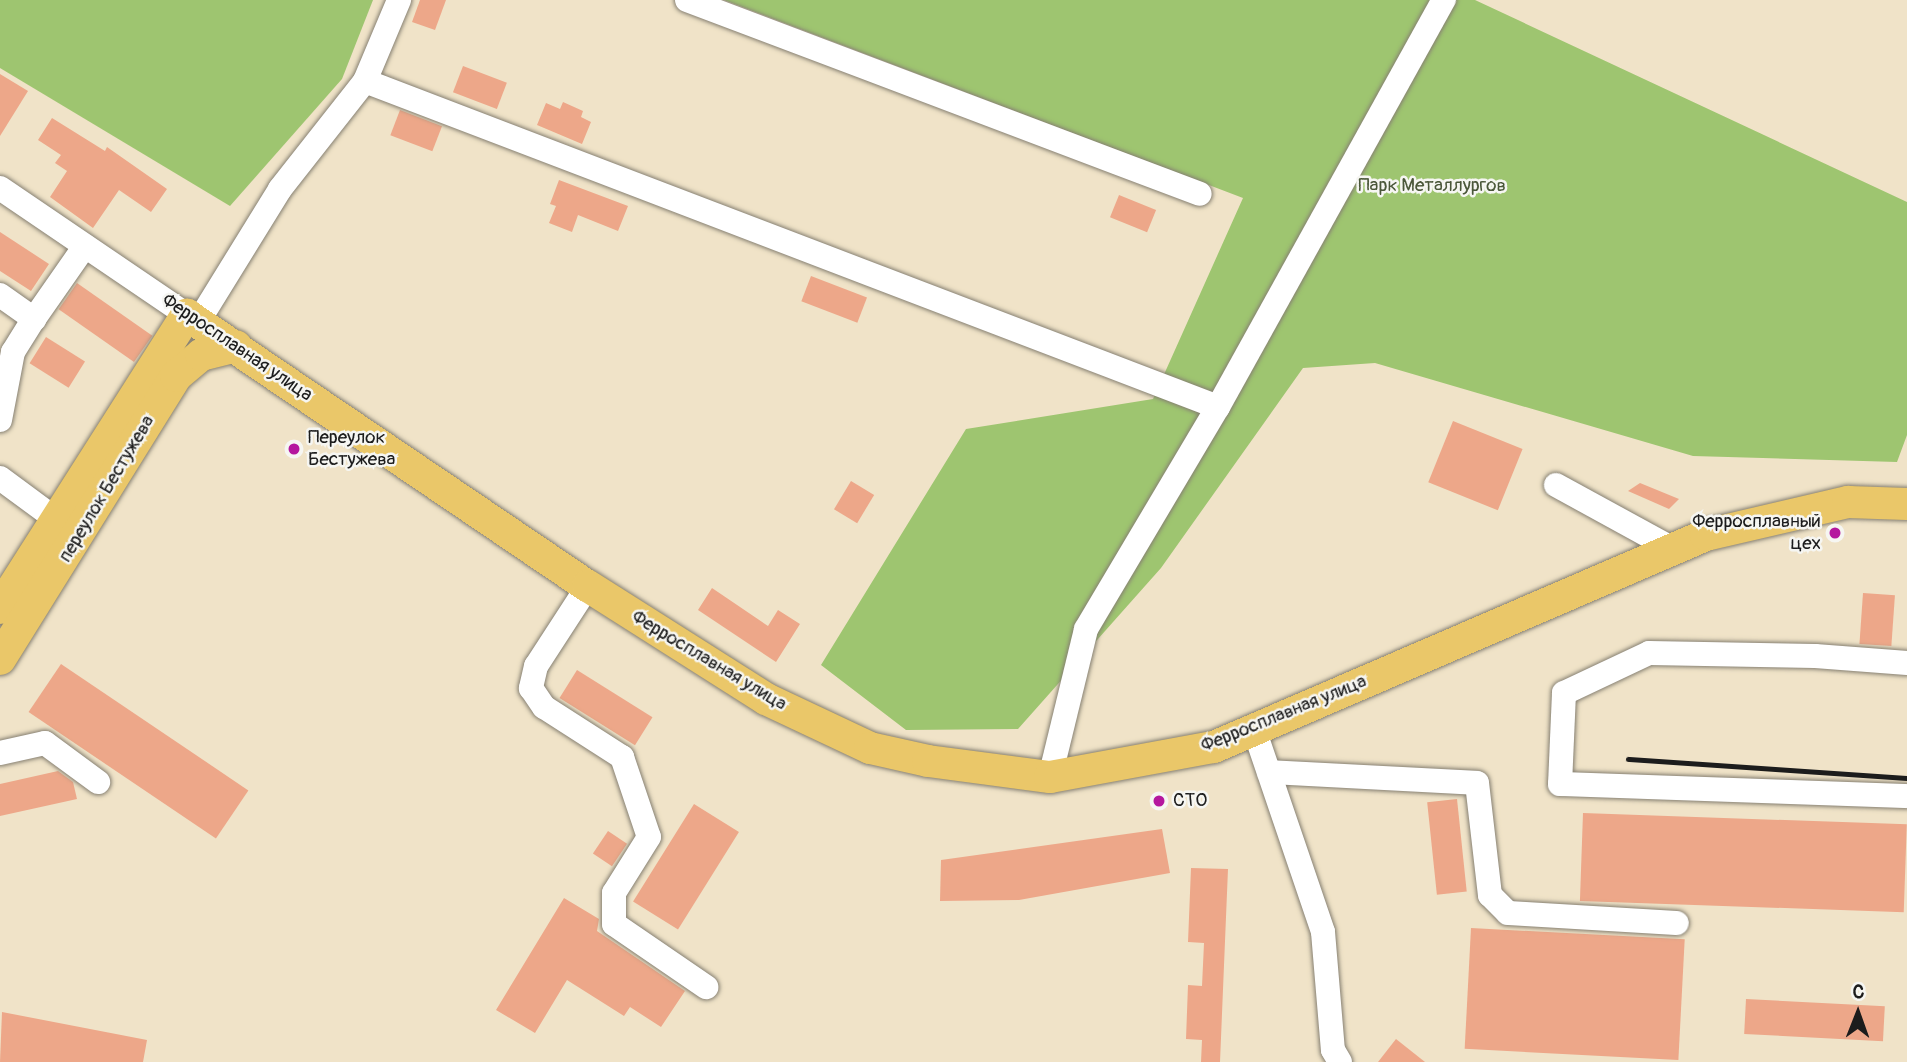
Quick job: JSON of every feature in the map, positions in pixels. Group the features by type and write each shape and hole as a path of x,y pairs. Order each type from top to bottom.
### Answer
{"main road":[{"name":"Ферросплавная улица","path":"193,318 588,586 766,699 870,748 928,761 1051,777 1214,747 1706,534 1847,502 1907,504"},
{"name":"переулок Бестужева","path":"0,608 193,318"},
{"name":"переулок Бестужева","path":"0,659 176,376 201,355 236,346"}],"street":[{"path":"193,318 280,189 365,81 400,0"},
{"path":"687,0 1200,194"},
{"path":"1051,777 1086,629 1218,407 1444,0"},
{"path":"365,81 1218,407"},
{"name":"Ферросплавная улица","path":"0,188 193,318"},
{"path":"0,420 13,352 85,246"},
{"path":"0,295 34,319"},
{"path":"0,478 57,520"},
{"path":"1556,485 1673,549"},
{"path":"588,586 536,666 531,688 544,707 622,757 649,837 614,893 614,924 706,987"},
{"path":"1907,663 1649,653 1564,693 1560,784 1907,796"},
{"path":"1254,729 1323,932 1332,1058"},
{"path":"0,753 45,743 99,782"},
{"path":"1269,772 1477,783 1490,895 1508,913 1678,923"}],"green space":[{"path":"0,0 373,0 342,79 230,206 0,68"},
{"name":"Парк Металлургов","path":"724,0 1475,0 1907,202 1907,435 1897,462 1693,456 1375,363 1303,368 1161,568 1018,729 906,730 821,665 966,429 1153,399 1243,198"}],"building":[{"path":"420,0 446,0 435,30 412,22"},
{"path":"463,66 507,83 497,109 453,92"},
{"path":"0,74 28,91 0,136"},
{"path":"563,102 583,111 581,117 591,122 582,144 537,125 546,103 560,109"},
{"path":"400,110 442,126 432,151 390,135"},
{"path":"52,118 105,151 107,147 167,189 151,212 119,190 93,228 50,197 67,171 55,163 61,155 38,140"},
{"path":"559,180 628,206 618,231 578,215 572,232 549,223 556,206 550,204"},
{"path":"1119,195 1156,210 1147,232 1110,217"},
{"path":"0,232 49,264 31,291 0,271"},
{"path":"811,276 867,298 857,323 801,301"},
{"path":"77,283 152,336 134,362 59,309"},
{"path":"46,337 85,361 69,388 30,363"},
{"path":"1453,421 1523,449 1498,510 1428,482"},
{"path":"851,481 874,495 857,523 834,509"},
{"path":"1640,483 1679,499 1669,509 1628,491"},
{"path":"712,588 768,626 778,610 800,624 776,662 698,610"},
{"path":"1863,593 1895,595 1891,646 1859,644"},
{"path":"61,664 248,790 216,838 29,712"},
{"path":"577,670 652,717 635,745 560,698"},
{"path":"58,771 73,782 77,799 0,816 0,784"},
{"path":"1457,799 1467,891 1437,895 1427,802"},
{"path":"694,804 739,832 678,930 633,902"},
{"path":"1583,813 1907,824 1904,912 1580,901"},
{"path":"1162,829 1170,873 1019,900 940,901 941,860"},
{"path":"608,831 627,844 612,866 593,853"},
{"path":"1191,868 1228,869 1220,1062 1201,1062 1202,1040 1186,1039 1188,985 1202,986 1204,943 1188,942"},
{"path":"564,898 599,919 597,931 685,991 661,1027 630,1007 624,1016 567,980 535,1033 496,1010"},
{"path":"1471,928 1685,939 1678,1060 1465,1049"},
{"path":"1746,999 1885,1006 1883,1041 1744,1034"},
{"path":"2,1012 147,1040 143,1062 0,1062"},
{"path":"1396,1039 1425,1062 1378,1062"}],"railway":[{"path":"1628,759 1907,778"}],"place":[{"name":"Переулок Бестужева","path":"294,449"},
{"name":"Ферросплавный цех","path":"1835,533"},
{"name":"СТО","path":"1159,801"}]}
